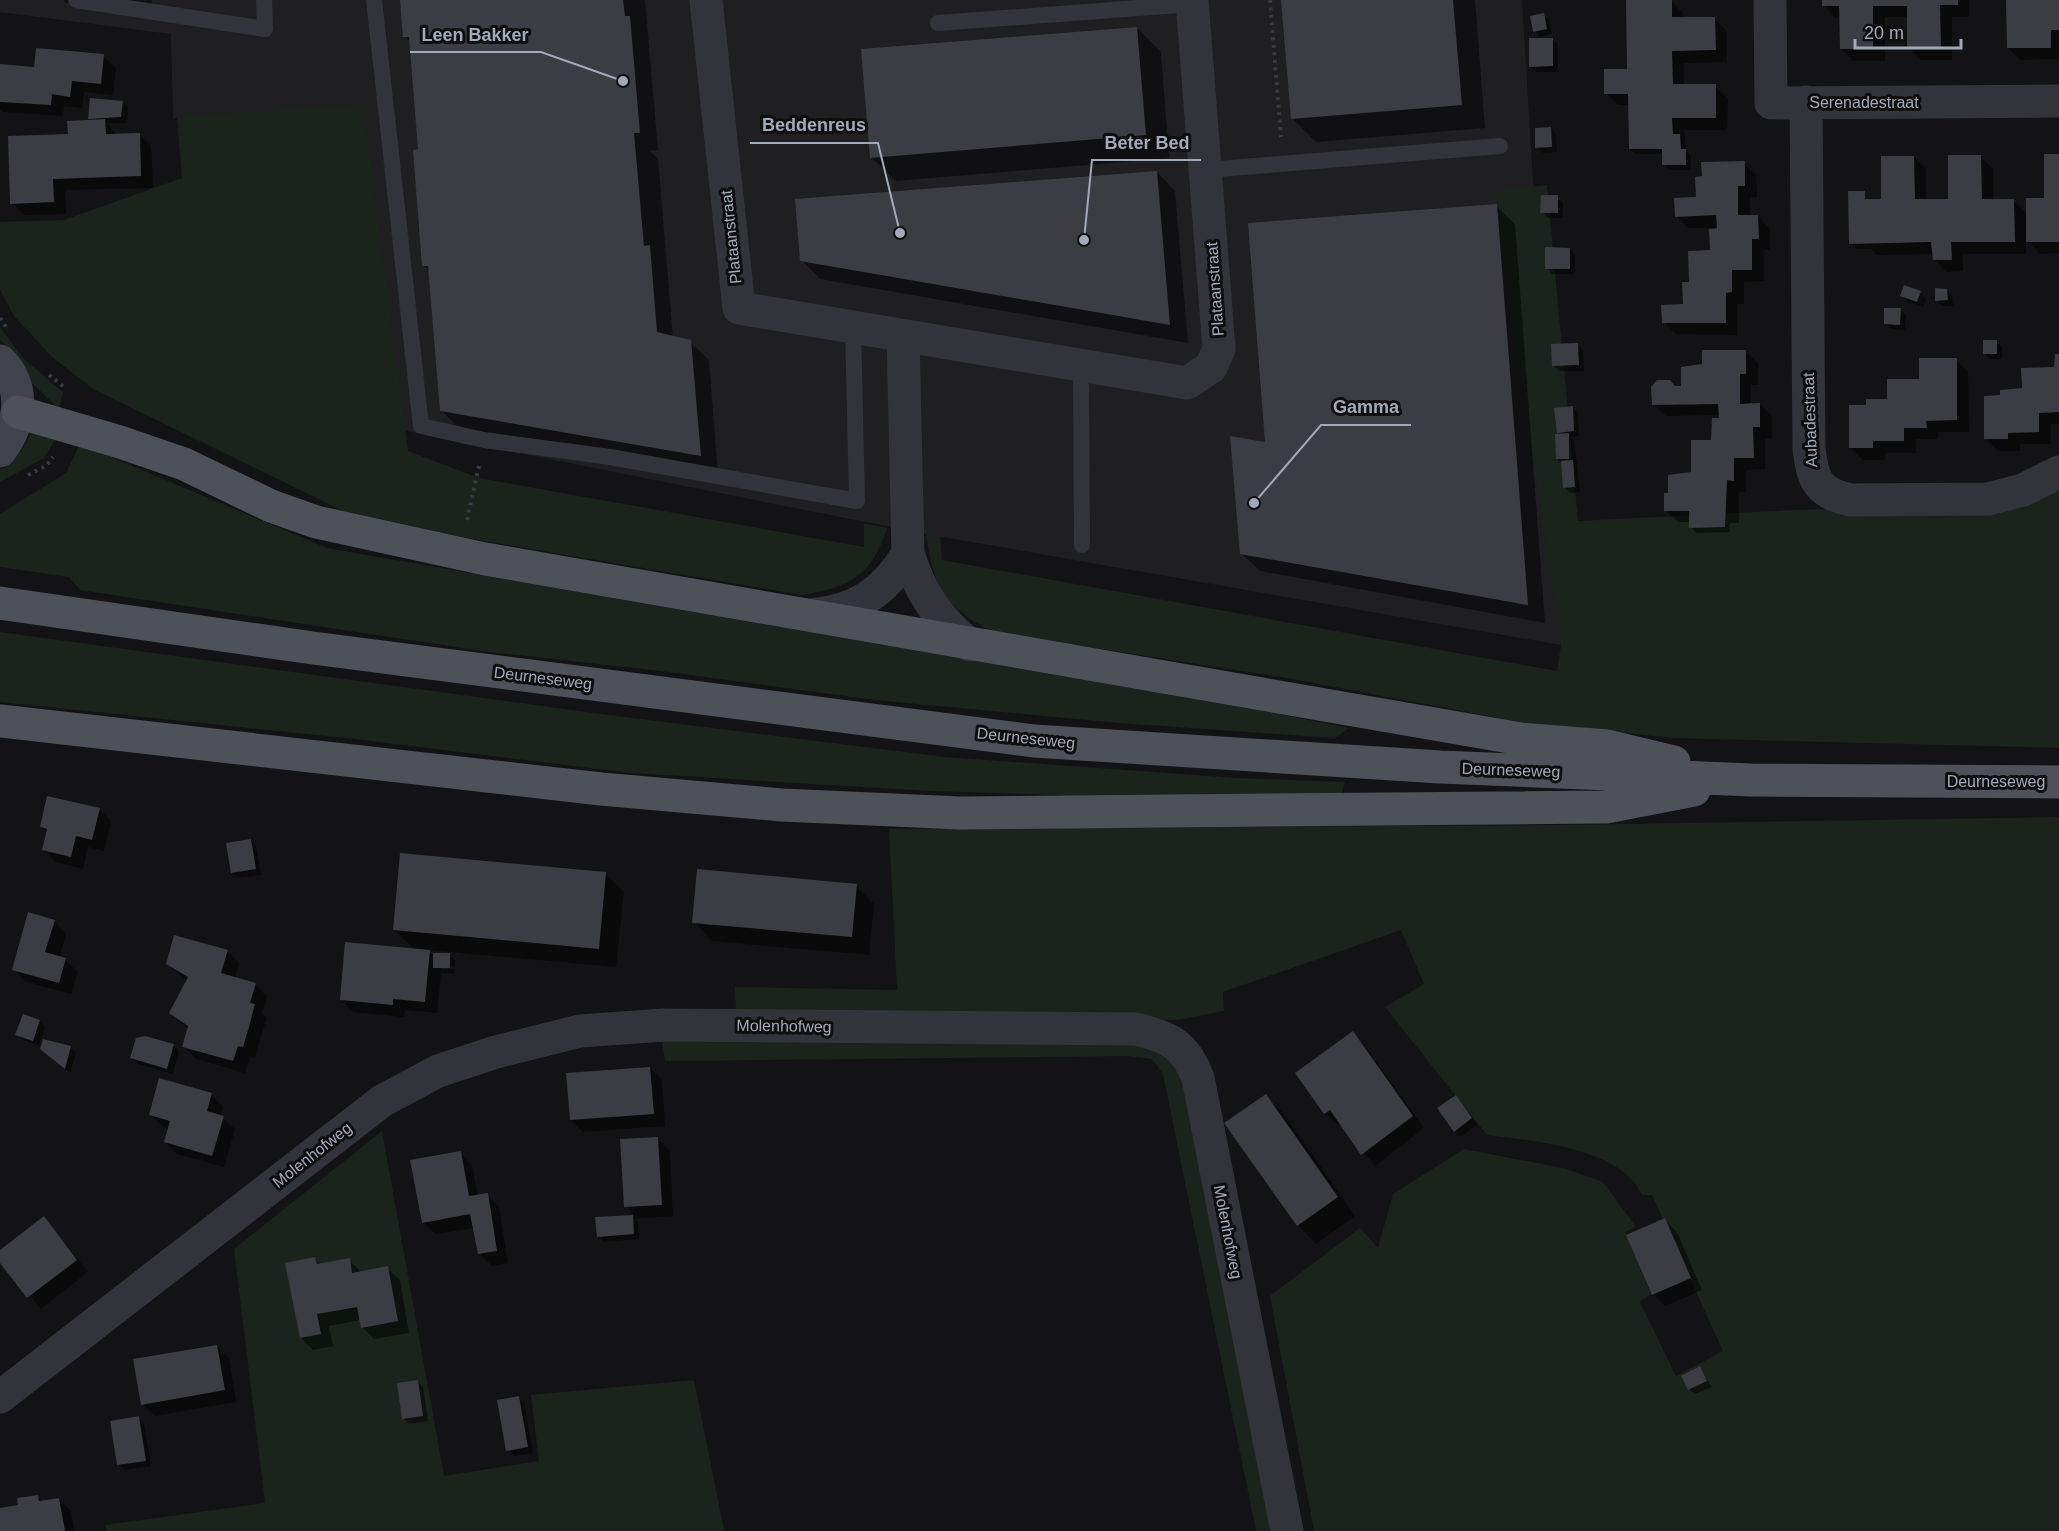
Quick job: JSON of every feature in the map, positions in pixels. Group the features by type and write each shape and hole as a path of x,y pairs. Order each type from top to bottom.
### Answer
{"main road":[{"path":"0,361 14,380 18,412 9,440 0,451"},
{"path":"18,412 120,442 184,464 271,506 316,522 485,559 1521,739 1607,746 1752,780"},
{"name":"Deurneseweg","path":"0,603 313,648 1034,741 1440,768 1752,780 2059,782"},
{"path":"0,721 601,789 782,805 960,813 1606,807 1752,780"}],"street":[{"name":"Plataanstraat","path":"706,0 739,308 1187,383 1211,367 1219,349 1192,2"},
{"name":"Serenadestraat","path":"1770,0 1772,103 2059,100"},
{"name":"Aubadestraat","path":"1806,102 1809,449 1812,475 1830,496 1851,500 1988,499 2023,490 2059,472"},
{"path":"903,336 908,553 916,580 930,605 948,627 970,645"},
{"path":"812,615 851,608 869,598 884,586 908,553"},
{"name":"Molenhofweg","path":"0,1396 382,1101 438,1071 486,1055 580,1031 664,1025 1137,1029 1160,1035 1180,1046 1191,1060 1198,1078 1287,1531"}],"lane":[{"path":"76,0 265,28 264,0"},
{"path":"374,0 421,426 484,441 610,457 857,501 852,327"},
{"path":"938,23 1192,2"},
{"path":"1206,170 1500,146"},
{"path":"1081,367 1082,544"}],"path":[{"path":"1270,0 1283,165"},
{"path":"466,526 484,441"}],"shaded area":[{"path":"0,0 1522,0 1561,645 926,534 388,427 359,110 173,118 171,34 0,12"},
{"path":"363,104 408,451 479,478 864,547 864,523 887,528 874,558 866,568 846,583 802,595 467,538 343,511 93,389 52,357 14,316 0,290 0,222 64,220 182,178 177,117"},
{"path":"1547,185 1578,521 1794,510 2008,504 2059,484 2059,748 1674,738 1531,724 1287,678 993,632 963,614 944,594 933,568 926,534 940,536 942,560 1557,671 1561,645 1493,190"},
{"path":"0,327 23,358 63,392 59,409 31,382 16,354 0,340"},
{"path":"32,431 56,438 44,458 0,482 0,470 15,459"},
{"path":"80,444 327,548 773,626 1077,674 1349,728 1335,738 1119,723 875,700 661,671 489,652 80,590 69,577 0,567 0,514 66,473"},
{"path":"0,632 601,714 945,757 1237,778 1345,782 1341,795 1158,798 930,791 630,773 355,739 0,702"},
{"path":"2059,817 2059,1531 1314,1531 1270,1296 1360,1228 1378,1248 1393,1194 1464,1149 1563,1168 1603,1182 1636,1227 1625,1232 1651,1294 1640,1302 1676,1376 1723,1351 1652,1195 1642,1195 1631,1179 1615,1166 1574,1149 1487,1135 1385,1007 1424,984 1401,930 1223,992 1224,1011 1177,1020 736,1016 735,987 897,990 889,829 1559,825"},
{"path":"662,1040 1131,1040 1163,1053 1180,1070 1276,1531 1256,1531 1163,1074 1152,1059 1128,1056 665,1061"},
{"path":"382,1131 444,1476 539,1461 531,1395 694,1380 724,1531 107,1531 105,1525 265,1503 234,1249"}],"building":[{"path":"400,0 623,0 625,16 630,16 640,133 634,133 644,246 650,245 657,332 691,340 701,456 440,411 428,266 422,266 413,150 418,149 409,37 403,37"},
{"path":"1281,0 1453,0 1462,105 1291,119"},
{"path":"1626,0 1672,0 1672,17 1715,17 1716,50 1672,51 1673,84 1716,84 1716,118 1672,118 1673,134 1680,134 1681,149 1686,149 1686,165 1662,165 1662,149 1629,149 1628,94 1604,94 1604,69 1627,69"},
{"path":"1822,0 1958,0 1958,5 1940,5 1941,49 1907,49 1907,6 1873,6 1873,49 1840,49 1839,6 1822,6"},
{"path":"2006,0 2059,0 2059,30 2051,30 2051,48 2007,48"},
{"path":"1544,13 1547,29 1533,32 1530,16"},
{"path":"1137,27 1146,135 870,158 861,49"},
{"path":"1529,38 1553,38 1553,66 1529,67"},
{"path":"36,48 104,54 101,84 72,81 70,97 52,94 51,105 0,102 0,64 34,67"},
{"path":"90,98 123,101 121,117 88,119"},
{"path":"105,119 106,134 140,133 141,176 53,179 54,202 10,204 8,136 68,134 67,121"},
{"path":"1551,127 1552,147 1535,148 1535,128"},
{"path":"2044,154 2059,154 2059,242 2026,242 2026,198 2044,198"},
{"path":"1948,155 1981,155 1982,199 2014,199 2015,242 1951,242 1952,260 1933,260 1931,242 1849,244 1848,191 1865,191 1865,199 1881,199 1881,156 1914,156 1915,199 1948,199"},
{"path":"1745,161 1745,186 1738,186 1738,215 1758,215 1759,239 1752,239 1752,270 1732,270 1732,292 1726,293 1726,323 1662,323 1661,305 1683,304 1682,282 1689,282 1688,251 1710,250 1709,229 1717,228 1716,215 1675,217 1674,198 1696,197 1695,177 1702,176 1701,162"},
{"path":"1157,171 1170,325 800,261 795,199"},
{"path":"1541,195 1558,195 1558,213 1540,213"},
{"path":"1497,204 1528,605 1240,554 1230,436 1265,442 1248,223"},
{"path":"1545,247 1570,248 1570,269 1545,269"},
{"path":"1904,285 1921,291 1917,302 1900,296"},
{"path":"1935,288 1947,289 1948,300 1935,301"},
{"path":"1884,308 1901,308 1900,325 1884,324"},
{"path":"1983,340 1997,340 1997,354 1983,354"},
{"path":"1578,343 1579,365 1552,366 1551,344"},
{"path":"1702,350 1746,350 1746,374 1740,374 1740,404 1760,403 1760,427 1753,427 1754,458 1734,458 1734,481 1727,480 1725,527 1689,528 1689,511 1664,511 1664,493 1668,493 1668,475 1691,472 1691,440 1711,440 1712,418 1719,418 1718,404 1652,405 1651,387 1657,380 1670,380 1675,386 1681,386 1681,367 1702,364"},
{"path":"2055,354 2059,354 2059,412 2039,413 2039,432 2008,433 2008,439 1984,439 1984,396 2000,395 2000,390 2022,388 2021,368 2054,367"},
{"path":"1919,358 1957,358 1957,420 1926,421 1927,428 1904,428 1904,441 1873,441 1873,448 1849,448 1849,405 1866,405 1866,399 1887,399 1887,379 1919,379"},
{"path":"1573,406 1574,431 1557,433 1554,408"},
{"path":"1569,433 1569,459 1556,459 1555,434"},
{"path":"1573,460 1575,487 1563,488 1561,461"},
{"path":"47,796 100,808 92,840 76,836 71,857 42,850 47,829 40,827"},
{"path":"251,839 256,869 231,873 226,843"},
{"path":"400,853 606,872 599,949 393,930"},
{"path":"697,869 857,884 852,937 692,923"},
{"path":"28,912 55,920 45,952 66,958 59,983 12,970"},
{"path":"174,935 228,950 221,973 256,983 250,1003 255,1004 249,1027 243,1047 238,1046 233,1061 182,1047 188,1026 169,1013 188,977 166,964"},
{"path":"345,942 430,950 425,1002 393,999 393,1005 340,1000"},
{"path":"433,953 450,953 450,968 433,968"},
{"path":"23,1014 40,1020 33,1041 15,1035"},
{"path":"1353,1031 1413,1116 1361,1155 1330,1110 1324,1114 1295,1073"},
{"path":"145,1036 174,1044 167,1069 130,1058 136,1038"},
{"path":"43,1039 71,1046 65,1069 40,1049"},
{"path":"650,1067 654,1114 570,1120 566,1073"},
{"path":"159,1078 212,1093 207,1111 224,1116 212,1156 164,1142 170,1121 149,1115"},
{"path":"1266,1094 1338,1197 1297,1226 1224,1123"},
{"path":"1456,1095 1472,1118 1454,1132 1437,1108"},
{"path":"658,1137 662,1205 624,1207 620,1139"},
{"path":"461,1151 469,1196 488,1193 497,1251 478,1254 470,1214 422,1223 410,1160"},
{"path":"633,1215 634,1234 597,1237 595,1217"},
{"path":"44,1216 77,1260 27,1298 0,1263 0,1250"},
{"path":"1665,1218 1691,1278 1652,1295 1626,1235"},
{"path":"315,1257 317,1264 350,1258 352,1273 388,1266 398,1321 361,1328 357,1307 317,1314 321,1334 300,1338 285,1263"},
{"path":"217,1345 225,1390 141,1405 133,1359"},
{"path":"1700,1366 1707,1381 1688,1390 1681,1376"},
{"path":"418,1380 423,1416 402,1419 397,1383"},
{"path":"519,1396 528,1447 506,1451 497,1400"},
{"path":"139,1416 146,1461 117,1465 110,1421"},
{"path":"38,1495 39,1501 59,1498 65,1531 0,1531 0,1508 18,1505 17,1498"}],"place":[{"name":"Leen Bakker","path":"623,81"},
{"name":"Beddenreus","path":"900,233"},
{"name":"Beter Bed","path":"1084,240"},
{"name":"Gamma","path":"1254,503"}]}
